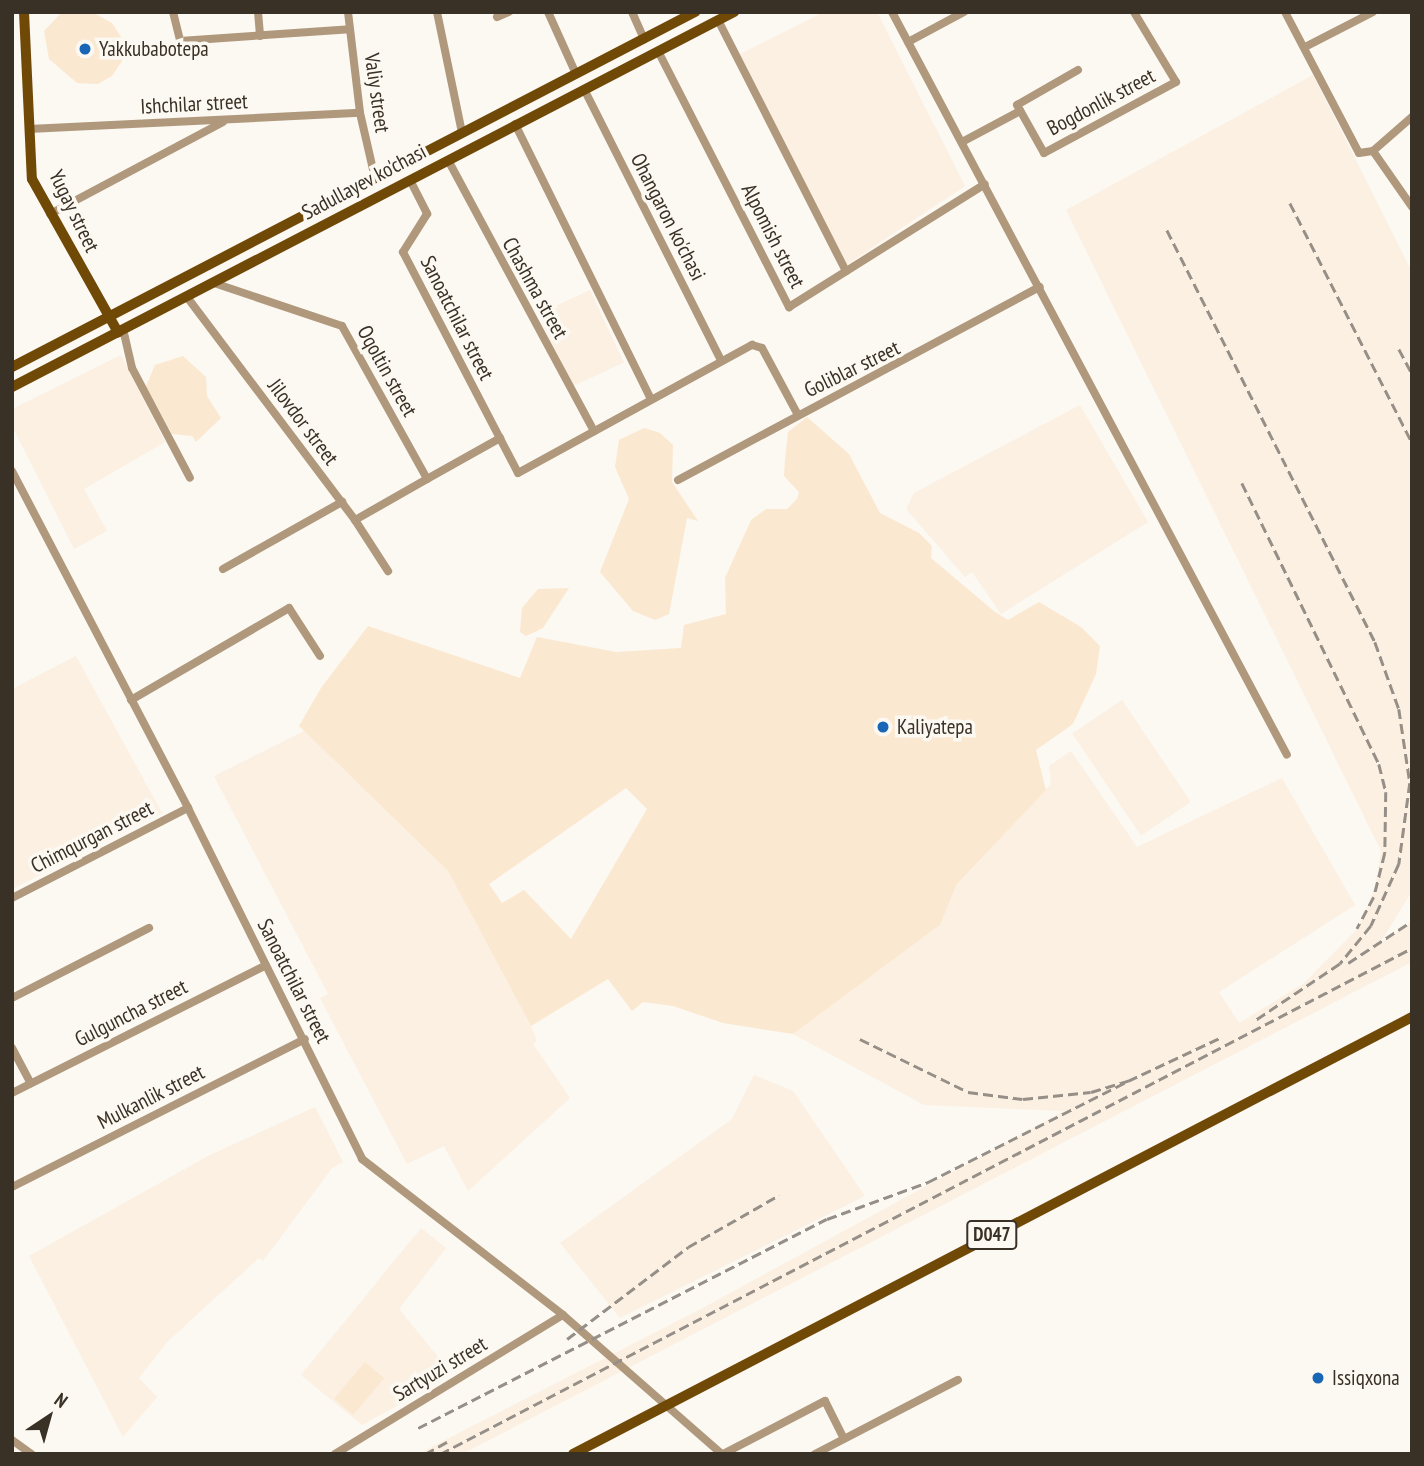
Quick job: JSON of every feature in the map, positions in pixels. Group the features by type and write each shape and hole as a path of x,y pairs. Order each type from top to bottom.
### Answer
{"main road":[{"name":"Yugay street","path":"23,12 32,179 108,317 120,331"},
{"name":"Sadullayev ko'chasi","path":"12,367 695,12"},
{"name":"Sadullayev ko'chasi","path":"12,387 734,12"},
{"name":"D047","path":"573,1454 1412,1017"}],"street":[{"path":"173,12 175,33 180,41 188,42 351,29"},
{"path":"257,12 260,36"},
{"name":"Valiy street","path":"348,12 360,113 375,178"},
{"path":"437,12 462,134"},
{"path":"497,17 509,12"},
{"path":"548,12 576,74"},
{"path":"632,12 644,38"},
{"path":"892,12 1287,755"},
{"path":"908,42 964,12"},
{"name":"Bogdonlik street","path":"1078,70 1017,105 1044,153 1177,82 1133,12"},
{"path":"1284,12 1305,47 1359,153 1373,151 1412,117"},
{"path":"1305,47 1373,12"},
{"path":"718,20 846,271"},
{"name":"Alpomish street","path":"658,51 789,307 985,184"},
{"name":"Ohangaron ko'chasi","path":"584,89 721,360"},
{"path":"962,142 1020,111"},
{"name":"Ishchilar street","path":"29,130 360,113"},
{"path":"50,214 226,121"},
{"path":"515,124 651,399"},
{"path":"1373,151 1412,207"},
{"name":"Chashma street","path":"448,160 593,431"},
{"name":"Sanoatchilar street","path":"410,180 427,214 403,252 518,472 593,431"},
{"name":"Oqoltin street","path":"214,283 342,326 428,479"},
{"name":"Goliblar street","path":"678,480 798,415 908,360 1040,287"},
{"name":"Jilovdor street","path":"187,297 342,502 388,571"},
{"path":"120,331 132,368 190,478"},
{"path":"593,431 752,345 762,348 798,415"},
{"path":"355,520 500,439"},
{"name":"Sanoatchilar street","path":"12,471 188,808 305,1039 362,1159 563,1315 669,1404 723,1454"},
{"path":"223,569 342,502"},
{"path":"131,700 289,608 320,656"},
{"name":"Chimqurgan street","path":"12,898 188,808"},
{"path":"12,998 149,928"},
{"name":"Gulguncha street","path":"12,1093 266,965"},
{"name":"Mulkanlik street","path":"12,1186 305,1039"},
{"path":"12,1048 31,1083"},
{"name":"Sartyuzi street","path":"335,1454 563,1315"},
{"path":"815,1454 958,1380"},
{"path":"723,1454 825,1401 844,1439"},
{"path":"12,1440 31,1454"}],"shaded area":[{"name":"Yakkubabotepa","path":"62,12 92,12 112,23 123,40 122,61 112,76 98,84 77,83 49,59 44,31"},
{"path":"824,12 877,12 965,186 846,265 740,54"},
{"path":"1313,75 1412,272 1412,891 1380,943 1412,921 1412,962 462,1454 418,1454 697,1311 1064,1111 924,1105 793,1034 940,925 957,884 1051,784 1049,766 1071,751 1137,847 1282,778 1355,905 1219,992 1239,1023 1303,984 1358,928 1375,888 1381,851 1066,210"},
{"path":"590,290 624,363 572,387 538,314"},
{"path":"121,355 165,442 84,489 107,531 74,549 12,426 12,409"},
{"path":"183,356 206,377 207,396 221,418 196,442 192,436 172,434 146,386 155,365"},
{"path":"1080,405 1148,522 1001,614 972,572 965,577 906,509 914,493"},
{"name":"Kaliyatepa","path":"807,417 849,454 880,513 919,533 932,546 931,558 995,612 1008,620 1039,602 1081,627 1100,646 1096,674 1073,724 1036,750 1046,790 957,884 940,925 793,1034 723,1023 673,1006 643,1002 632,1011 608,979 531,1026 448,871 299,726 321,688 368,626 520,678 537,637 616,652 681,648 684,625 726,614 725,578 751,520 766,509 787,509 797,499 799,492 784,476 788,432","holes":["626,788 647,809 571,939 524,890 502,903 489,884"]},
{"path":"644,428 660,433 673,445 672,482 698,521 687,518 669,614 655,620 633,611 600,572 629,499 615,467 619,440"},
{"path":"569,588 543,628 526,636 520,632 522,608 538,589"},
{"path":"76,656 162,813 12,889 12,689"},
{"path":"1122,700 1191,802 1141,836 1072,734"},
{"path":"304,731 448,871 531,1026 537,1041 533,1044 570,1098 468,1191 444,1146 407,1164 320,998 328,994 214,776"},
{"path":"754,1075 793,1091 865,1196 620,1318 560,1243 732,1119"},
{"path":"315,1107 343,1162 332,1168 263,1261 259,1258 168,1341 139,1378 157,1397 123,1437 29,1256 208,1156"},
{"path":"421,1228 446,1248 399,1309 447,1368 421,1383 424,1391 362,1425 301,1375"},
{"path":"365,1362 384,1378 353,1415 334,1399"}],"railway":[{"path":"1290,203 1412,442"},
{"path":"1167,230 1375,642 1399,709 1410,783 1399,864 1371,926 1340,964 1255,1021"},
{"path":"1399,349 1412,373"},
{"path":"1242,483 1379,764 1386,792 1385,853 1374,897 1357,929"},
{"path":"1348,963 1412,921"},
{"path":"440,1454 1412,948"},
{"path":"860,1039 968,1092 1023,1099 1091,1092 1128,1081 1220,1038"},
{"path":"418,1428 827,1219 928,1182 1128,1081"},
{"path":"567,1339 688,1247 779,1195"},
{"path":"425,1454 447,1442"}],"place":[{"name":"Yakkubabotepa","path":"85,49"},
{"name":"Kaliyatepa","path":"883,727"},
{"name":"Issiqxona","path":"1318,1378"}]}
